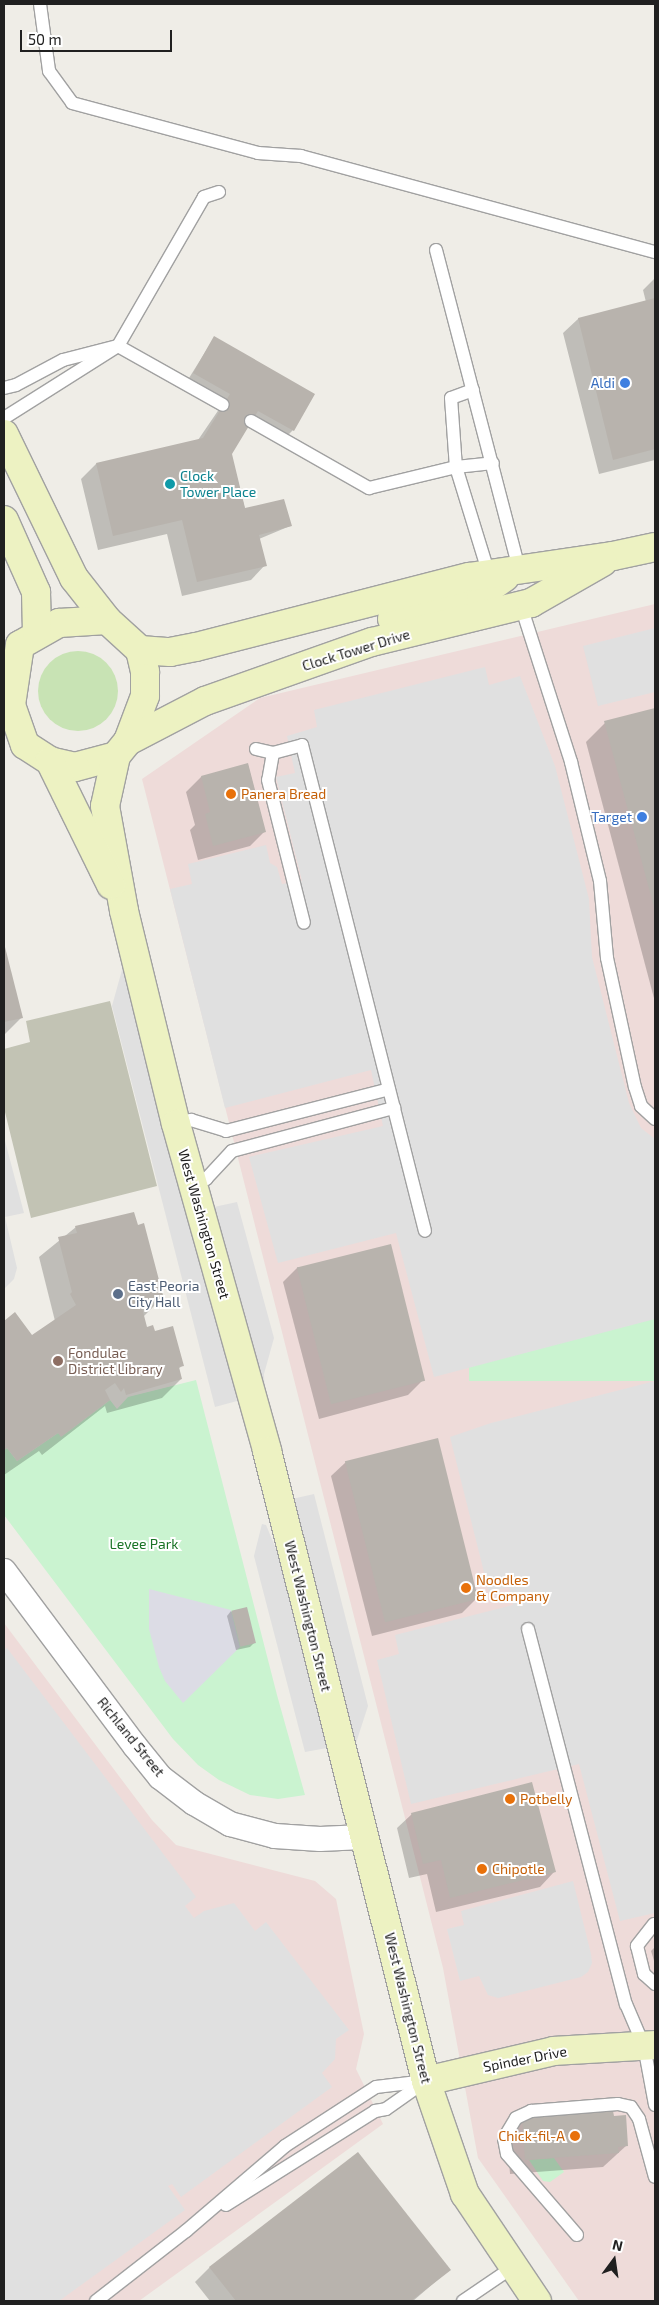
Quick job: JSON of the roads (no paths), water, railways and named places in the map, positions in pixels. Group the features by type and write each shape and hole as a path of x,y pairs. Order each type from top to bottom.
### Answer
{"main road":[{"path":"4,434 74,578 107,620 140,650 145,672 145,696 122,748 75,768 50,761 14,742 11,705 20,643 36,592 4,520"},
{"name":"Clock Tower Drive","path":"140,650 170,652 196,647 489,574 519,568 613,556 655,547"},
{"name":"Clock Tower Drive","path":"122,748 210,699 372,642 531,603 613,556"},
{"path":"210,699 224,684 341,633 481,594 519,568"},
{"path":"20,643 60,623 107,620"},
{"name":"West Washington Street","path":"122,748 105,806 124,911 176,1124 267,1451 426,2081 465,2194 537,2301"},
{"name":"West Washington Street","path":"50,761 124,911"},
{"name":"Spinder Drive","path":"426,2081 554,2051 650,2046"}],"street":[{"name":"Richland Street","path":"4,1571 160,1777 194,1803 230,1824 275,1836 320,1839 363,1837"}],"lane":[{"path":"40,4 49,71 72,103 258,153 301,156 655,252"},
{"path":"4,418 118,346 204,196 219,192"},
{"path":"436,250 519,568"},
{"path":"4,388 64,360 118,346 223,405"},
{"path":"473,390 451,398 456,467 489,574"},
{"path":"251,422 369,488 456,467 493,463"},
{"path":"521,606 571,762 600,881 607,958 635,1087 641,1106 655,1119"},
{"path":"256,749 273,753 302,745 425,1231"},
{"path":"273,753 268,780 304,923"},
{"path":"176,1124 190,1120 226,1131 389,1089"},
{"path":"193,1183 206,1179 232,1152 394,1108"},
{"path":"528,1629 626,2004 650,2046 655,2105"},
{"path":"654,1924 638,1946 644,1974 655,1984"},
{"path":"186,2231 375,2111 386,2109 426,2081"},
{"path":"96,2301 186,2231 285,2146 376,2087 426,2081"},
{"path":"577,2235 507,2154 504,2138 516,2118 531,2111 626,2105 634,2109 639,2119 653,2164 655,2177"},
{"path":"463,2301 513,2267"}],"place":[{"name":"Aldi","path":"625,383"},
{"name":"Clock Tower Place","path":"170,484"},
{"name":"Panera Bread","path":"231,794"},
{"name":"Target","path":"642,817"},
{"name":"East Peoria City Hall","path":"118,1294"},
{"name":"Fondulac District Library","path":"58,1361"},
{"name":"Noodles & Company","path":"466,1588"},
{"name":"Potbelly","path":"510,1799"},
{"name":"Chipotle","path":"482,1869"},
{"name":"Chick-fil-A","path":"575,2136"}],"park label":[{"name":"Levee Park","path":"144,1544"}]}
